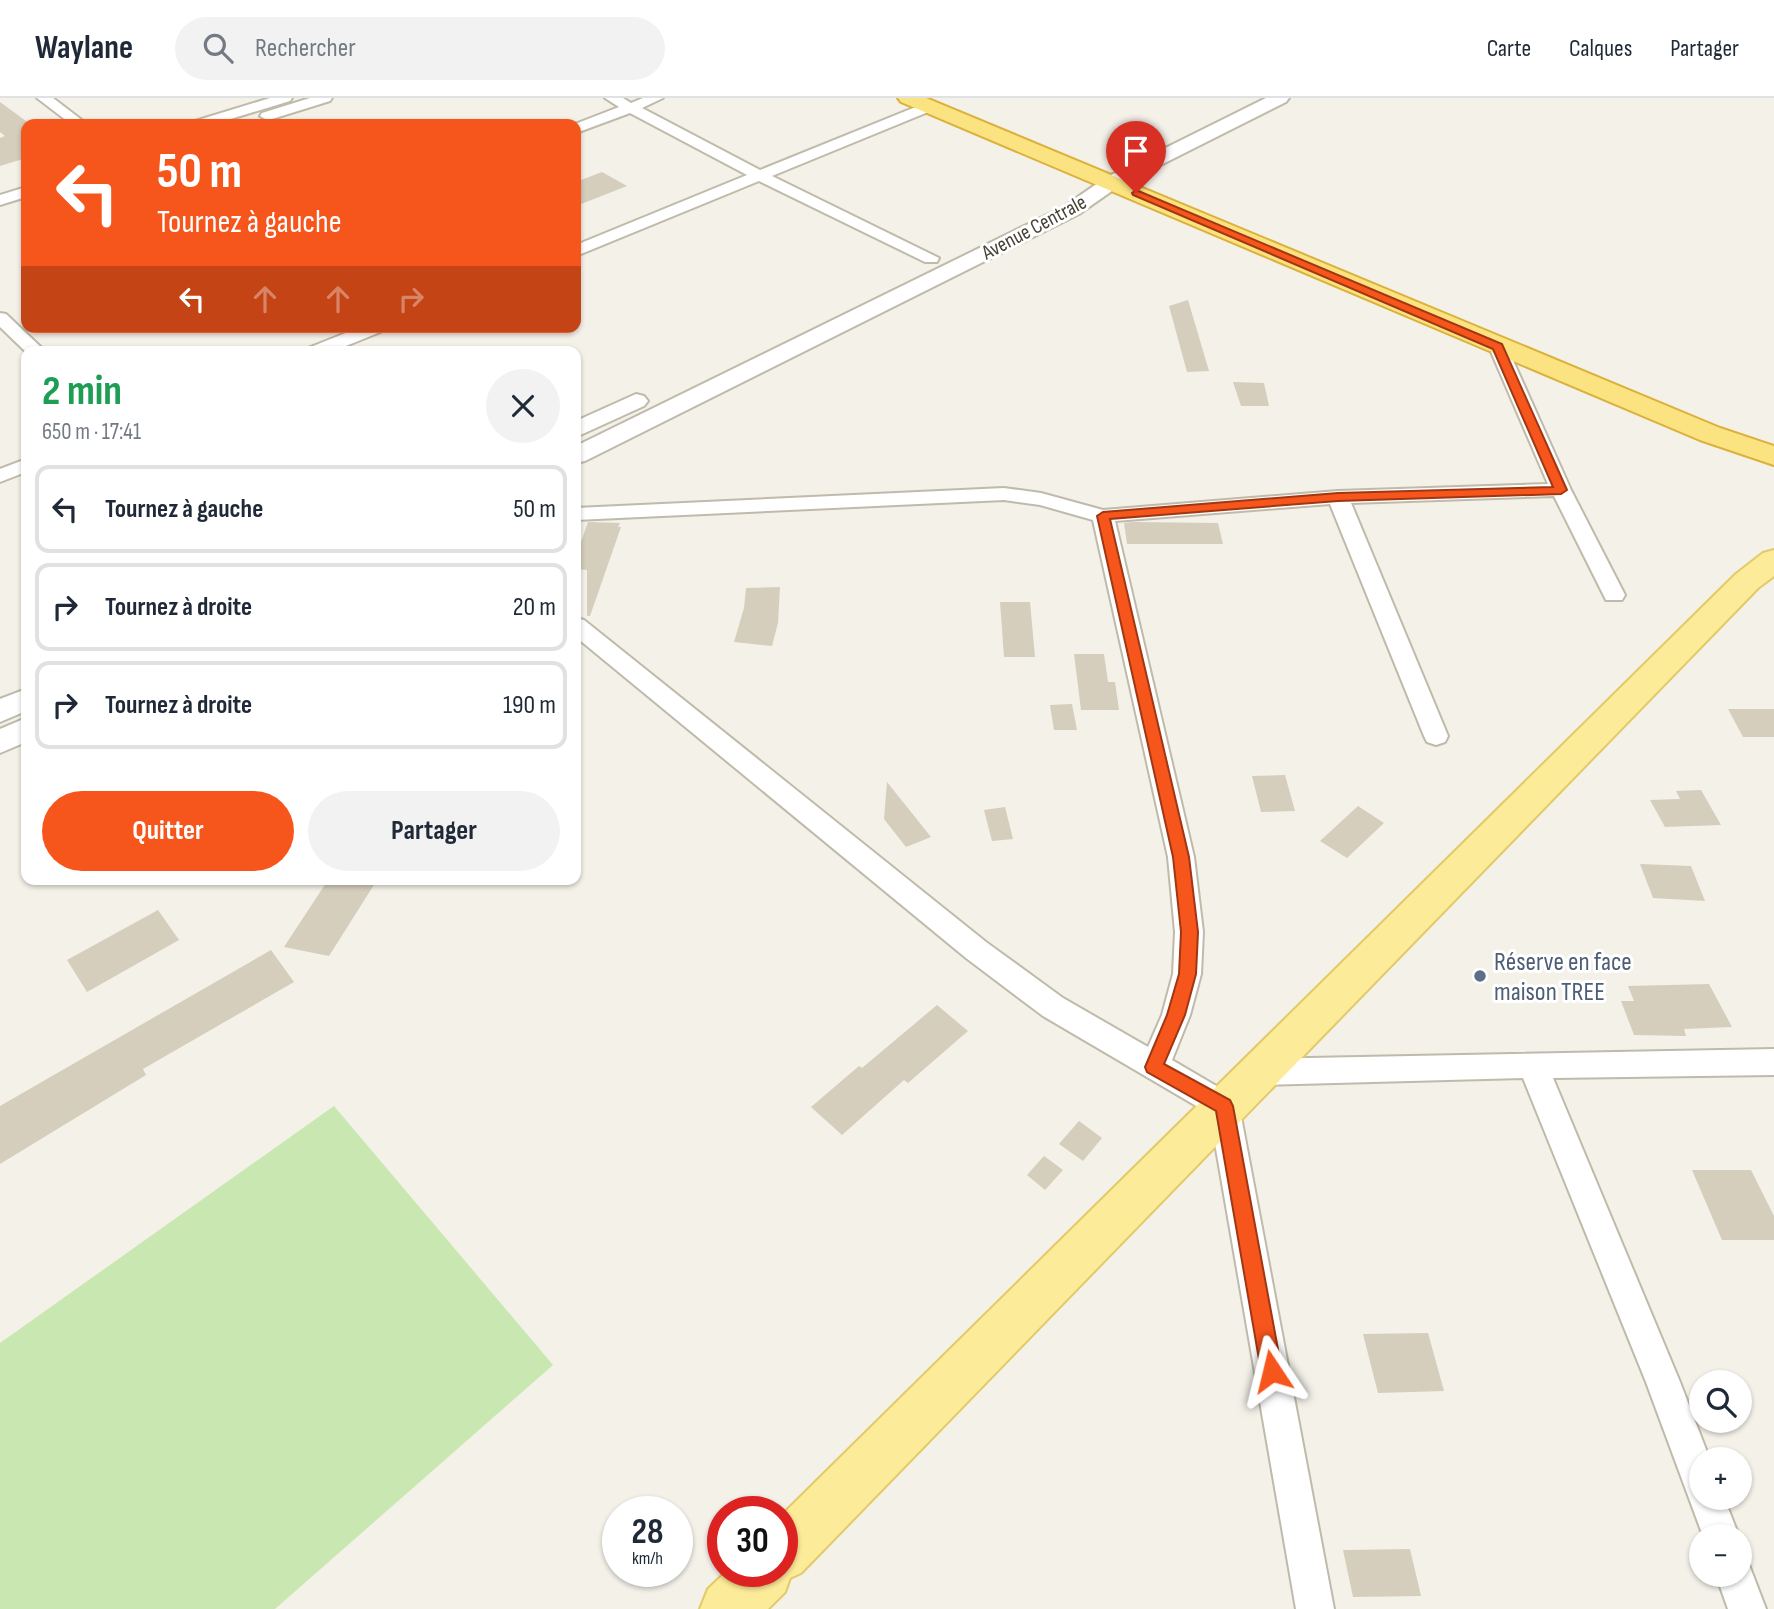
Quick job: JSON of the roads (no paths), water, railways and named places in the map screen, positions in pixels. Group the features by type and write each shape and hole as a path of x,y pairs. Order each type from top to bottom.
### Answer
{"highway":[{"path":"918,102 1710,434 1774,456"},
{"path":"1710,434 1774,473"}],"main road":[{"path":"798,1538 1224,1106 1761,571 1774,533"},
{"path":"729,1609 750,1587"}],"street":[{"path":"44,98 73,119"},
{"path":"216,119 285,98"},
{"path":"258,119 325,98"},
{"path":"611,98 760,176 931,258"},
{"path":"581,128 656,98"},
{"path":"1112,182 1280,98"},
{"path":"581,249 760,176 918,102"},
{"path":"0,186 21,180"},
{"name":"Avenue Centrale","path":"772,335 1046,203 1112,182"},
{"name":"Avenue Centrale","path":"581,454 1072,210 1112,182"},
{"path":"0,201 21,194"},
{"path":"10,326 31,346"},
{"path":"328,346 360,333"},
{"path":"1498,346 1561,490 1614,595"},
{"path":"581,428 649,394"},
{"path":"0,476 21,467"},
{"path":"581,514 1004,494 1041,499 1103,516 1338,497 1561,490"},
{"path":"1338,497 1436,736"},
{"path":"1103,516 1181,857 1189,932 1187,974 1176,1015 1154,1067"},
{"path":"581,629 976,950 1053,1007 1224,1106 1315,1609"},
{"path":"0,711 21,701"},
{"path":"0,742 21,732"},
{"path":"1258,1072 1774,1062"},
{"path":"1533,1065 1689,1452"},
{"path":"1739,1587 1747,1609"}],"place":[{"name":"Réserve en face maison TREE","path":"1480,976"}]}
